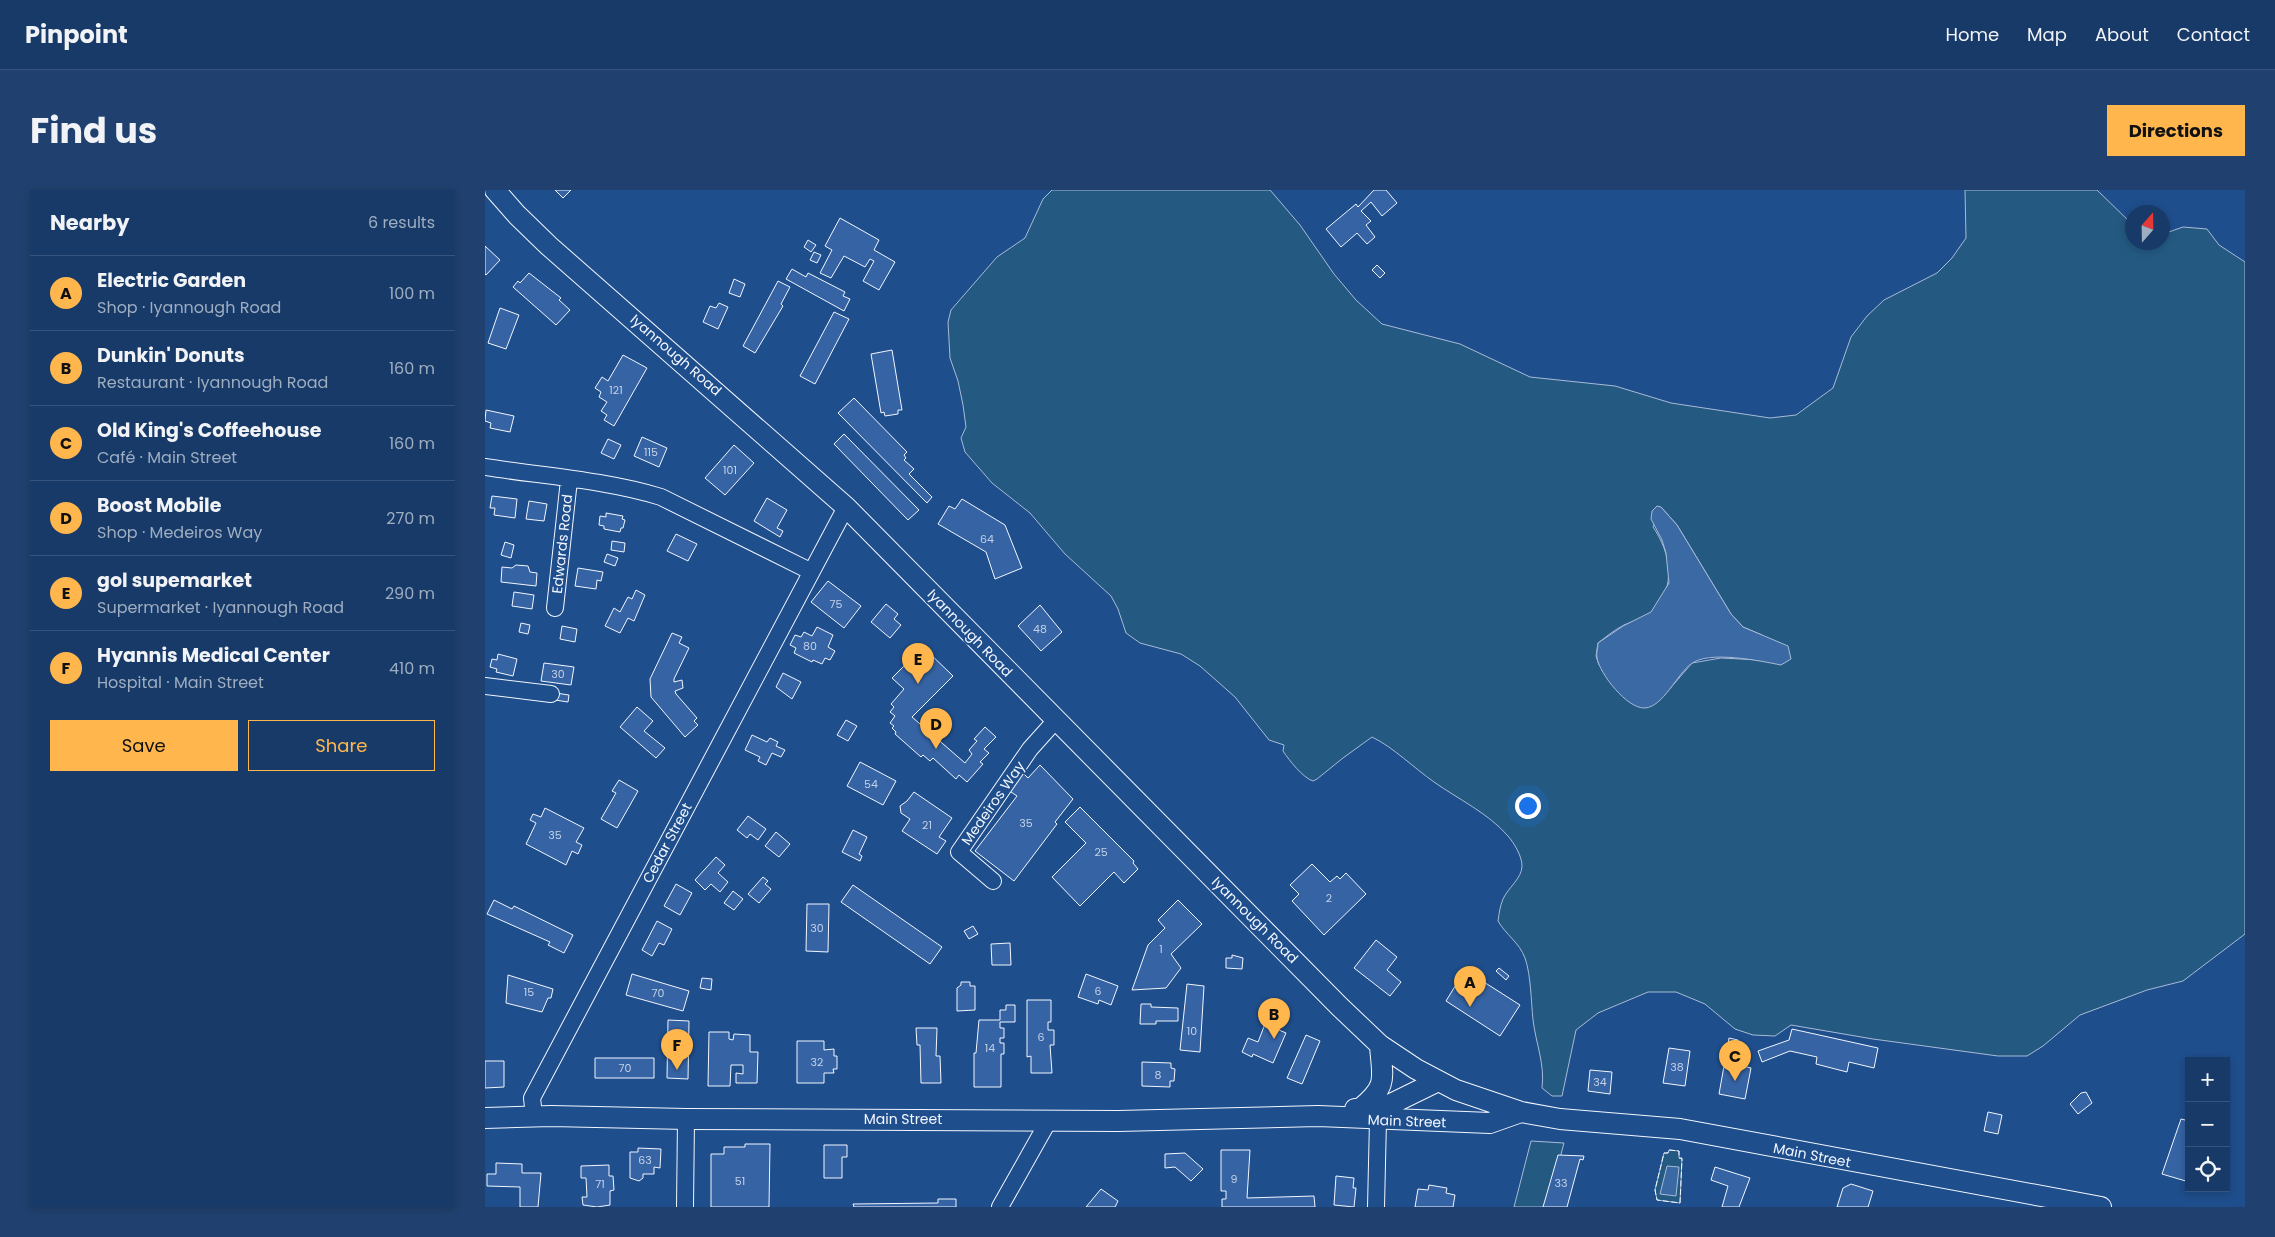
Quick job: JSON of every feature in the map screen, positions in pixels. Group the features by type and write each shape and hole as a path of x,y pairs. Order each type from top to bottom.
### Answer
{"main road":[{"name":"Iyannough Road","path":"495,190 517,215 549,246 846,507 1340,1007 1381,1045 1438,1081"},
{"name":"Main Street","path":"1361,1108 1381,1090 1383,1076 1381,1045"},
{"name":"Main Street","path":"1321,1116 1361,1108 1387,1106 1438,1081 1491,1103 1521,1112 1560,1119 1680,1129 1782,1150 2101,1207"},
{"name":"Main Street","path":"485,1118 533,1116 686,1119 1118,1121 1321,1116 1378,1120 1490,1123 1521,1112"}],"street":[{"path":"485,467 641,491 661,497 810,571"},
{"name":"Edwards Road","path":"555,608 569,480"},
{"name":"Cedar Street","path":"533,1116 532,1098 810,571 846,507"},
{"path":"485,686 551,694"},
{"name":"Medeiros Way","path":"993,882 959,852 1030,749 1056,720"},
{"path":"685,1207 686,1119"},
{"path":"1000,1207 1049,1120"},
{"path":"1376,1207 1378,1120"}],"shaded area":[{"path":"1052,190 1270,190 1300,225 1334,274 1356,300 1382,324 1460,344 1530,377 1615,386 1671,403 1770,418 1796,415 1833,388 1851,337 1867,316 1884,300 1937,273 1952,258 1966,238 1965,190 2097,190 2125,217 2125,250 2170,250 2170,232 2183,227 2207,229 2219,245 2245,262 2245,934 2183,981 2147,990 2080,1015 2043,1046 2027,1056 1998,1056 1873,1039 1791,1025 1775,1036 1753,1035 1735,1029 1705,1004 1676,992 1648,992 1598,1013 1576,1030 1562,1096 1552,1096 1542,1088 1541,1062 1534,1029 1530,980 1525,958 1519,947 1498,921 1503,899 1520,875 1522,866 1521,858 1508,836 1482,813 1434,782 1396,752 1372,737 1317,779 1313,781 1309,779 1292,764 1283,751 1284,745 1269,740 1235,697 1200,666 1181,654 1140,643 1126,633 1118,609 1111,596 1065,554 1030,513 992,483 965,452 961,438 966,427 963,405 958,381 950,358 948,322 951,310 997,257 1025,238 1043,199","holes":["1661,507 1677,525 1731,614 1743,627 1762,635 1760,660 1721,658 1692,663 1667,692 1599,665 1596,656 1598,643 1620,627 1652,612 1660,603 1665,592 1669,570 1667,559 1664,548 1653,527"]},
{"path":"1657,506 1661,507 1677,525 1731,614 1743,627 1788,646 1791,659 1781,665 1722,657 1699,660 1686,669 1658,702 1645,708 1630,703 1615,689 1599,665 1597,656 1598,643 1623,626 1651,612 1669,583 1666,553 1662,540 1651,519 1652,511"},
{"path":"1531,1141 1564,1143 1547,1207 1514,1207"},
{"path":"1669,1150 1679,1151 1679,1158 1682,1159 1680,1203 1657,1200 1655,1190 1664,1153 1668,1153"},
{"path":"1667,1166 1679,1167 1676,1196 1660,1194"}],"building":[{"path":"555,190 571,190 563,198"},
{"path":"1374,190 1386,190 1397,203 1382,216 1371,202 1361,211 1371,221 1366,225 1375,237 1367,244 1357,233 1341,247 1326,229 1356,204 1358,207"},
{"path":"840,218 879,240 874,250 895,262 879,290 863,281 874,261 870,259 865,267 844,256 831,278 820,273 832,250 825,246"},
{"path":"808,240 816,245 811,252 804,247"},
{"path":"485,246 500,260 486,275 485,274"},
{"path":"814,252 821,255 817,263 810,260"},
{"path":"1377,265 1385,273 1380,278 1372,270"},
{"path":"792,269 806,277 808,273 845,292 843,296 850,299 844,311 786,279"},
{"path":"529,273 561,298 559,300 570,310 556,325 513,287 518,281 520,283"},
{"path":"734,279 745,284 740,297 729,293"},
{"path":"778,281 790,287 781,304 783,306 755,353 743,346"},
{"path":"719,303 728,307 718,329 703,322 710,306 716,308"},
{"path":"500,308 519,315 506,349 488,343"},
{"path":"834,312 849,319 815,384 800,376"},
{"path":"892,350 902,410 898,410 898,414 885,416 884,412 881,413 871,354"},
{"path":"623,355 647,368 614,426 604,420 607,415 601,411 607,402 599,397 601,392 595,388 602,377 608,381"},
{"path":"854,398 907,452 904,455 906,458 904,460 914,469 909,474 932,497 927,503 838,413"},
{"path":"486,410 514,416 510,432 490,428 491,423 485,421"},
{"path":"844,434 919,510 908,520 834,444"},
{"path":"642,437 667,448 659,467 634,456"},
{"path":"608,439 621,445 614,459 601,453"},
{"path":"734,445 754,463 725,495 705,478"},
{"path":"492,496 517,499 515,518 494,515 495,508 490,508"},
{"path":"767,498 787,510 777,528 783,531 780,537 754,521"},
{"path":"962,499 1005,525 1022,568 995,579 986,552 938,524 949,506 955,509"},
{"path":"529,501 547,504 544,521 526,519"},
{"path":"606,513 623,516 622,519 625,520 620,532 604,529 604,526 599,525 600,516 606,517"},
{"path":"676,534 697,544 688,561 667,551"},
{"path":"612,541 625,543 624,552 611,550"},
{"path":"505,542 514,545 511,558 501,555"},
{"path":"607,554 618,558 615,566 604,562"},
{"path":"516,565 528,566 530,572 537,573 536,586 501,582 502,567 512,568"},
{"path":"578,568 603,572 601,581 597,580 596,589 575,586"},
{"path":"828,581 861,606 844,628 811,602"},
{"path":"636,590 645,595 634,621 628,618 620,633 605,626 614,608 620,612 628,597 632,599"},
{"path":"514,592 534,595 532,609 512,606"},
{"path":"886,604 898,614 894,619 901,625 890,638 871,622"},
{"path":"1040,605 1062,632 1041,651 1018,626"},
{"path":"521,623 530,625 528,634 519,632"},
{"path":"562,626 577,629 575,642 560,639"},
{"path":"817,627 833,635 828,647 835,651 830,660 825,658 822,664 813,660 812,662 794,653 796,648 790,645 795,635 801,637 804,632 812,636"},
{"path":"672,633 682,637 679,643 689,648 674,679 674,682 682,680 683,688 675,691 676,694 697,718 694,721 698,725 685,737 651,697 650,679"},
{"path":"923,647 953,676 912,717 965,763 972,754 969,750 977,741 974,739 985,727 996,737 984,749 989,753 980,762 983,764 967,782 959,775 956,779 933,758 930,761 923,755 921,757 895,734 896,732 892,728 894,726 890,723 895,716 890,712 894,707 891,704 904,689 892,678"},
{"path":"498,654 517,659 513,676 496,672 497,669 490,667 492,659 497,660"},
{"path":"544,663 574,667 571,685 541,681"},
{"path":"783,673 801,682 792,699 776,687"},
{"path":"556,693 569,695 568,702 555,700"},
{"path":"637,707 653,721 644,731 665,748 656,758 620,727"},
{"path":"846,720 857,726 848,741 837,735"},
{"path":"752,735 767,742 770,738 778,742 776,746 785,750 781,757 772,753 766,765 758,761 760,757 745,750"},
{"path":"860,762 896,781 883,805 847,786"},
{"path":"1040,765 1073,799 1055,822 1057,824 1014,881 975,851 1017,796 1008,790 1022,772 1028,778"},
{"path":"619,780 638,791 617,828 601,819 616,793 612,791"},
{"path":"914,792 952,818 939,837 946,841 937,854 902,831 910,819 901,813 900,806"},
{"path":"1080,807 1134,861 1133,863 1138,869 1124,883 1114,872 1080,906 1052,877 1086,843 1065,822"},
{"path":"545,808 584,828 576,842 582,845 578,854 572,851 566,865 526,844 536,823 530,820 533,814 541,817"},
{"path":"748,816 766,829 758,840 750,834 747,838 737,830"},
{"path":"853,830 867,837 859,854 862,856 860,861 842,852"},
{"path":"776,832 790,844 779,857 765,846"},
{"path":"716,857 725,865 718,873 728,882 720,892 711,884 705,890 695,880"},
{"path":"1312,864 1330,882 1337,876 1340,879 1346,873 1366,894 1324,935 1292,901 1299,894 1290,885"},
{"path":"763,877 768,881 765,884 771,889 759,903 748,894"},
{"path":"676,884 692,893 680,915 664,906"},
{"path":"853,885 942,947 930,964 841,902"},
{"path":"733,891 743,899 734,910 724,903"},
{"path":"494,900 512,909 514,906 573,935 564,953 548,945 550,942 487,914"},
{"path":"1178,900 1202,924 1171,954 1181,968 1166,988 1132,990 1148,945 1165,928 1158,920"},
{"path":"807,904 829,904 828,952 806,951"},
{"path":"657,921 672,929 664,945 659,943 652,956 642,950"},
{"path":"973,926 978,934 969,939 964,931"},
{"path":"1376,940 1397,957 1387,970 1401,982 1390,996 1354,968"},
{"path":"1010,943 1011,965 992,965 991,944"},
{"path":"1232,955 1243,958 1242,969 1226,968 1226,958 1232,958"},
{"path":"1499,968 1509,976 1506,980 1496,971"},
{"path":"1465,970 1520,1005 1500,1036 1446,1001"},
{"path":"632,974 689,991 683,1011 626,995"},
{"path":"1086,974 1118,986 1111,1005 1099,1000 1098,1004 1078,997"},
{"path":"508,975 553,989 551,998 548,998 542,1012 506,1003"},
{"path":"702,978 712,979 711,990 700,988"},
{"path":"961,982 970,982 970,986 975,986 975,1010 957,1011 957,988 961,985"},
{"path":"1187,984 1204,986 1200,1052 1180,1050"},
{"path":"1027,1000 1051,1000 1051,1022 1048,1022 1048,1030 1054,1030 1054,1045 1050,1045 1052,1073 1031,1073 1031,1056 1027,1057"},
{"path":"1141,1004 1151,1004 1151,1007 1178,1008 1178,1021 1156,1021 1156,1024 1140,1024"},
{"path":"1006,1005 1015,1005 1015,1022 1000,1022 1000,1028 1004,1028 1004,1038 1000,1038 1000,1043 1004,1043 1004,1054 1001,1054 1001,1087 974,1087 974,1053 976,1053 979,1020 1000,1020 1000,1010 1006,1010"},
{"path":"668,1020 689,1021 688,1079 667,1078"},
{"path":"1265,1024 1286,1033 1273,1063 1253,1054 1252,1057 1242,1052 1248,1038 1258,1042"},
{"path":"916,1028 937,1028 936,1056 940,1056 941,1083 921,1083 920,1045 917,1045"},
{"path":"1792,1029 1878,1048 1874,1068 1849,1062 1847,1072 1816,1064 1817,1057 1790,1051 1762,1062 1758,1051 1789,1040"},
{"path":"709,1032 729,1032 729,1039 733,1040 734,1034 750,1035 750,1052 758,1052 757,1083 736,1083 736,1073 743,1074 743,1065 731,1065 730,1086 708,1086"},
{"path":"1306,1035 1320,1041 1302,1084 1287,1078"},
{"path":"1729,1038 1738,1040 1737,1044 1742,1045 1739,1065 1751,1068 1745,1099 1719,1094"},
{"path":"797,1041 824,1041 824,1050 834,1049 834,1056 837,1056 837,1069 833,1069 834,1073 824,1073 824,1083 797,1083"},
{"path":"1669,1048 1690,1051 1685,1086 1663,1083"},
{"path":"595,1058 654,1058 654,1078 595,1078"},
{"path":"485,1061 504,1061 504,1087 485,1088"},
{"path":"1142,1062 1171,1063 1171,1068 1175,1069 1174,1081 1170,1081 1170,1087 1142,1086"},
{"path":"1590,1070 1612,1072 1610,1094 1588,1091"},
{"path":"2086,1092 2092,1103 2078,1114 2070,1104 2081,1093"},
{"path":"1988,1112 2002,1115 1998,1134 1984,1131"},
{"path":"2181,1119 2185,1120 2185,1181 2162,1174"},
{"path":"745,1144 770,1144 769,1207 711,1207 711,1154 724,1154 724,1147 745,1147"},
{"path":"824,1145 847,1145 847,1157 842,1157 842,1178 824,1178"},
{"path":"638,1148 661,1149 660,1168 654,1167 654,1174 643,1174 643,1178 639,1181 630,1178 630,1152 638,1152"},
{"path":"1221,1150 1250,1150 1247,1198 1314,1196 1315,1207 1222,1207 1222,1199 1226,1199 1226,1191 1221,1191"},
{"path":"1185,1153 1203,1169 1191,1181 1175,1167 1165,1168 1165,1154"},
{"path":"1558,1155 1584,1156 1583,1160 1580,1159 1567,1207 1543,1207"},
{"path":"496,1163 522,1164 522,1173 541,1173 538,1207 520,1207 520,1187 487,1186 487,1174 496,1174"},
{"path":"609,1165 609,1176 613,1176 614,1190 610,1191 610,1205 597,1207 583,1205 582,1197 587,1197 586,1178 581,1178 581,1166"},
{"path":"1715,1167 1750,1178 1739,1207 1722,1207 1728,1186 1711,1180"},
{"path":"1336,1176 1354,1178 1353,1188 1356,1188 1354,1207 1334,1205"},
{"path":"1851,1184 1873,1191 1868,1207 1837,1207 1843,1188"},
{"path":"1429,1185 1447,1188 1446,1193 1455,1195 1453,1207 1415,1207 1418,1189 1428,1190"},
{"path":"1101,1189 1118,1201 1115,1207 1086,1207"},
{"path":"938,1199 956,1199 956,1207 854,1207 853,1204 938,1203"}],"fence":[{"path":"1669,1150 1679,1151 1679,1158 1682,1158 1680,1203 1657,1200 1655,1190 1664,1153 1668,1153 1669,1150"}],"place":[{"name":"gol supemarket","path":"918,684"},
{"name":"Boost Mobile","path":"936,749"},
{"name":"Electric Garden","path":"1470,1007"},
{"name":"Dunkin' Donuts","path":"1274,1039"},
{"name":"Hyannis Medical Center","path":"677,1070"},
{"name":"Old King's Coffeehouse","path":"1735,1081"}]}
